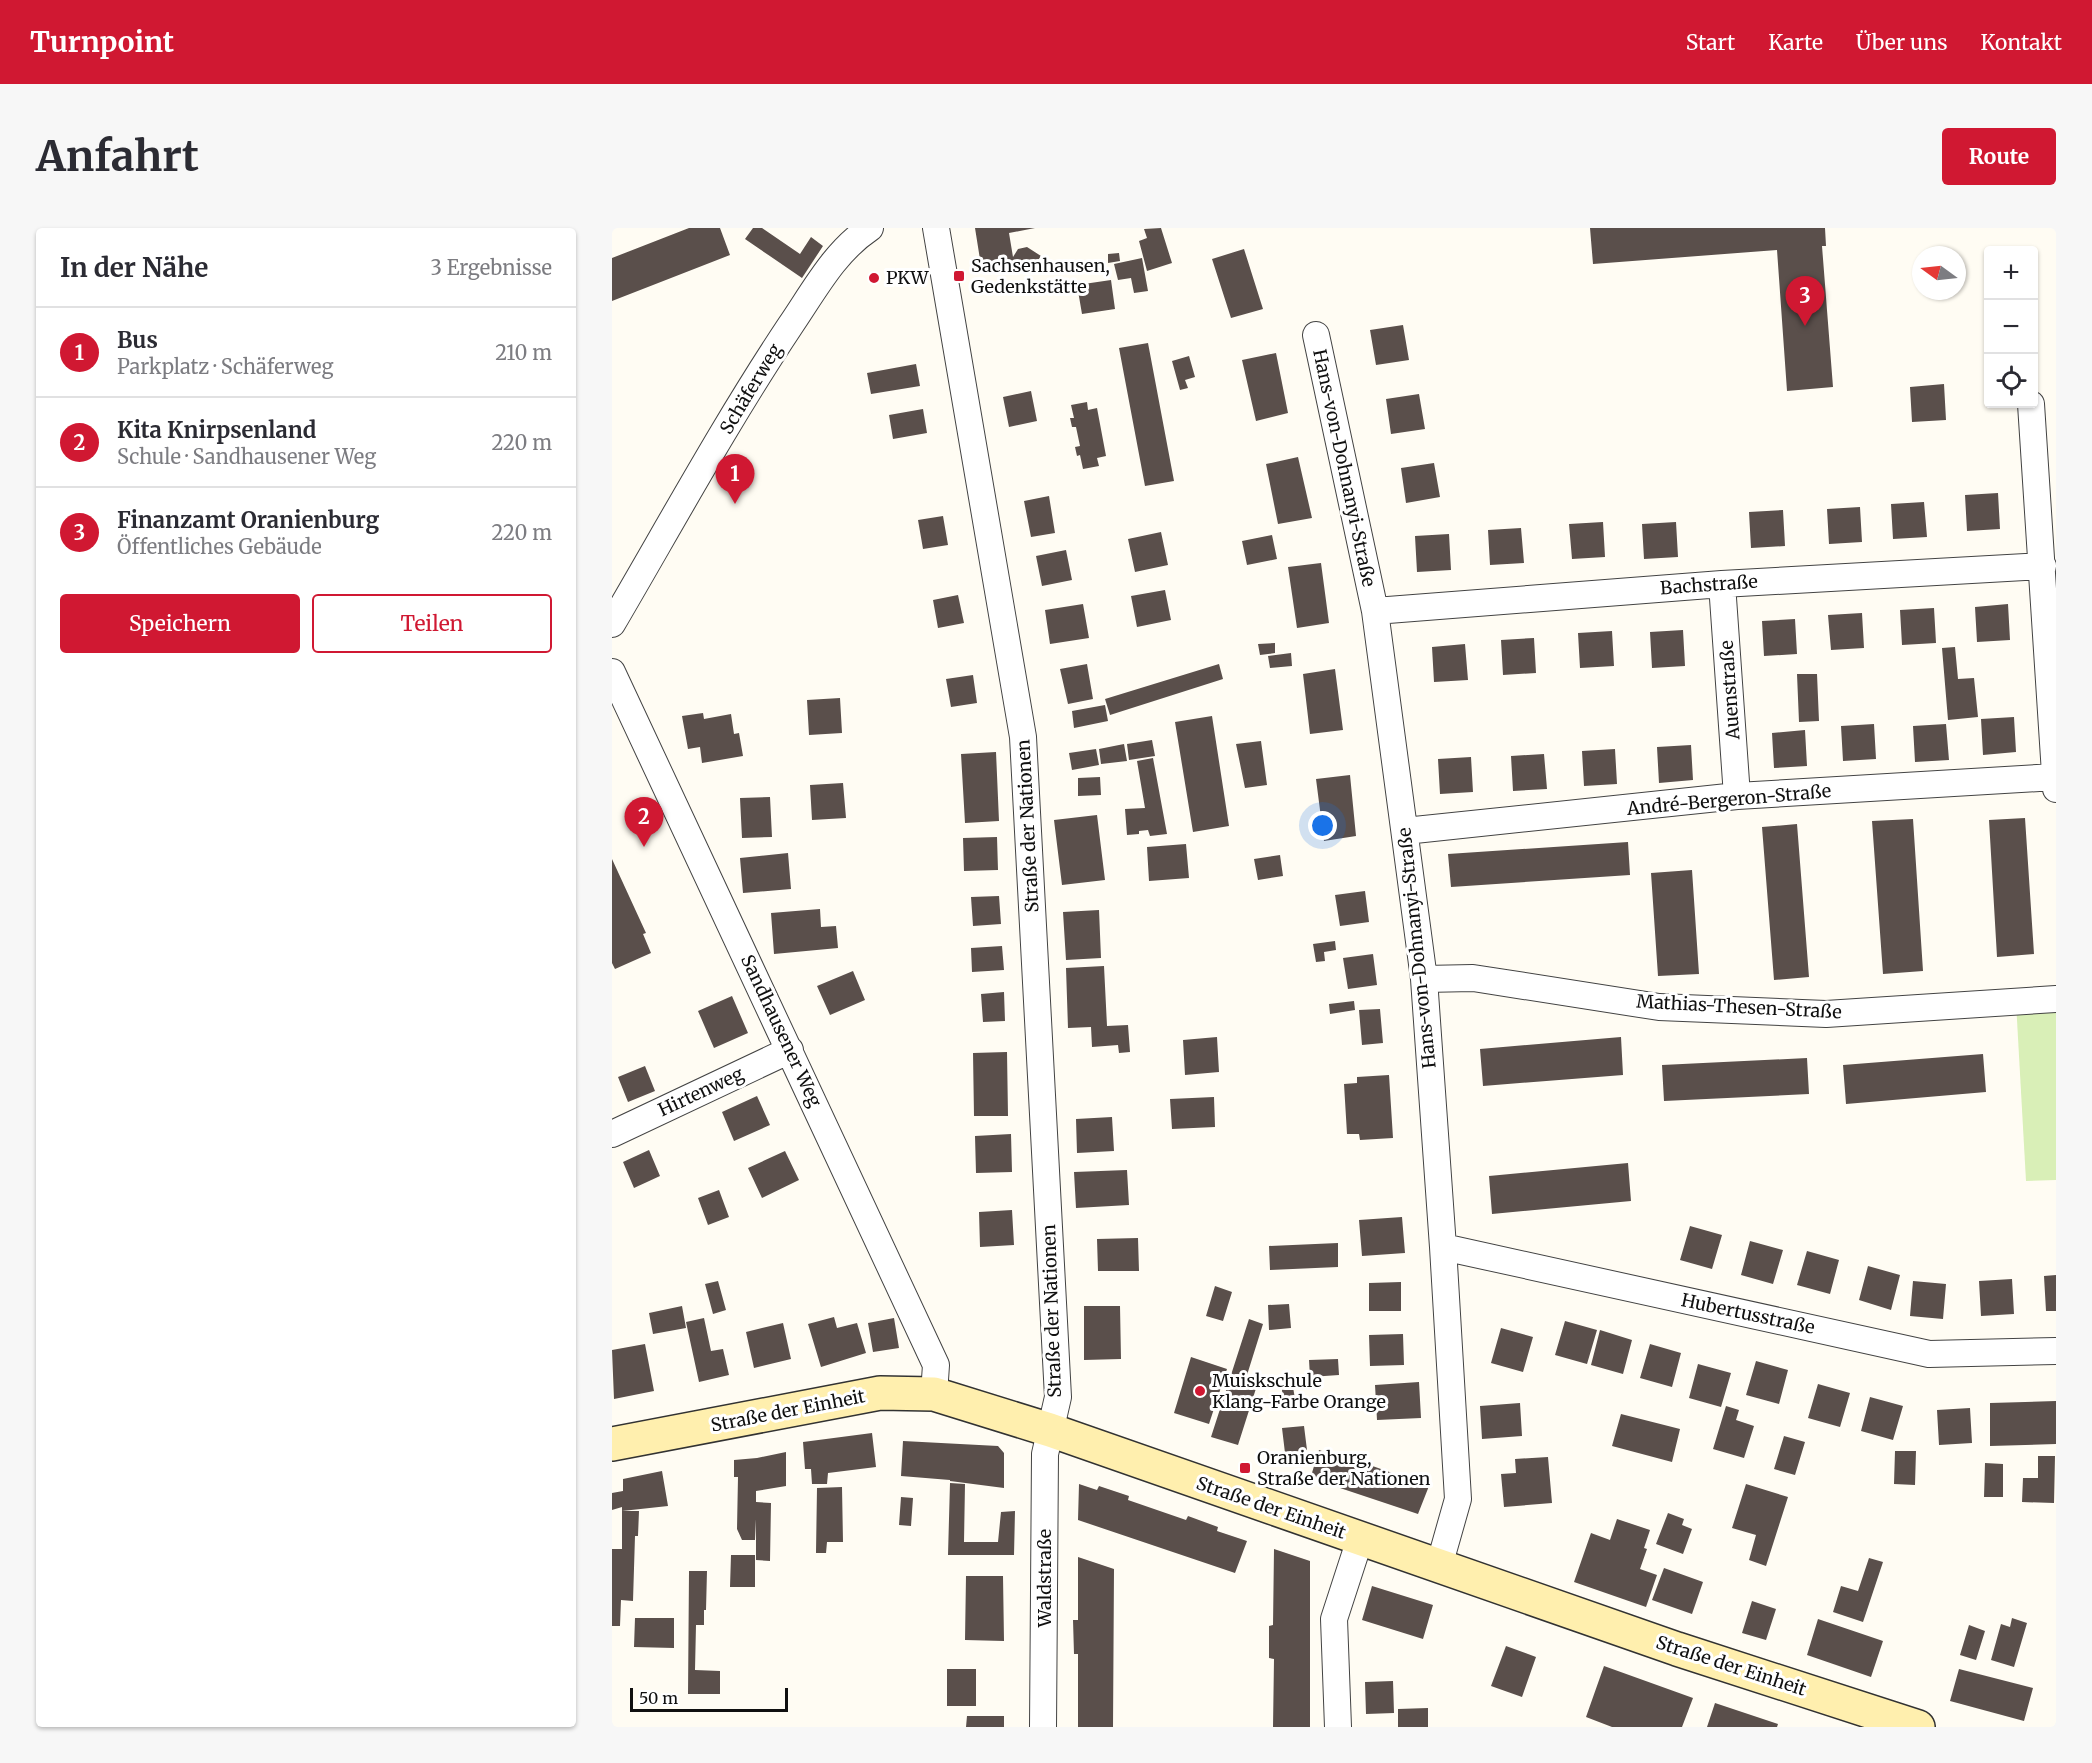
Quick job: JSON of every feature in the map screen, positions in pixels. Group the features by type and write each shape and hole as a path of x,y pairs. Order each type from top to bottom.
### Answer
{"street":[{"name":"Schäferweg","path":"612,624 760,371 837,256 870,228"},
{"name":"Straße der Nationen","path":"936,228 1023,736 1058,1396 1050,1430"},
{"name":"Hans-von-Dohnanyi-Straße","path":"1316,335 1375,611 1424,979 1458,1499 1439,1566"},
{"path":"2031,408 2056,783"},
{"name":"Bachstraße","path":"1375,611 1722,584 2043,566"},
{"name":"Auenstraße","path":"1722,584 1737,796"},
{"name":"Sandhausener Weg","path":"612,672 936,1365 934,1394"},
{"name":"André-Bergeron-Straße","path":"1405,831 1737,796 2056,783"},
{"name":"Mathias-Thesen-Straße","path":"1424,979 1473,978 1659,1007 1826,1014 2056,999"},
{"name":"Hirtenweg","path":"612,1134 790,1050"},
{"name":"Hubertusstraße","path":"1443,1247 1929,1354 2056,1351"},
{"name":"Straße der Einheit","path":"612,1444 880,1393 934,1394 1050,1430 1677,1649 1918,1727"},
{"name":"Waldstraße","path":"1043,1727 1046,1454 1050,1430"},
{"path":"1338,1727 1334,1619 1360,1539"}],"green space":[{"path":"2056,999 2056,1180 2026,1181 2016,1002"}],"building":[{"path":"689,228 720,228 730,255 612,301 612,258"},
{"path":"753,228 762,228 800,254 811,237 823,246 802,278 745,239"},
{"path":"975,228 1035,228 1009,233 1013,257 1018,249 1027,247 1041,256 1032,269 1022,271 1015,266 982,272"},
{"path":"1161,228 1172,263 1147,271 1139,241 1147,238 1144,229"},
{"path":"1590,228 1825,228 1826,246 1822,246 1833,387 1787,391 1777,250 1593,264"},
{"path":"1244,249 1263,309 1231,318 1212,259"},
{"path":"1119,253 1120,261 1108,263 1108,254"},
{"path":"1142,258 1148,291 1134,293 1131,278 1118,280 1114,264"},
{"path":"1111,280 1115,309 1082,314 1077,285"},
{"path":"1403,325 1409,360 1376,365 1370,330"},
{"path":"1148,343 1174,481 1145,486 1119,348"},
{"path":"1276,353 1288,413 1256,421 1242,360"},
{"path":"1189,356 1195,377 1185,380 1188,388 1180,390 1172,361"},
{"path":"916,364 920,386 871,394 867,373"},
{"path":"1944,384 1946,420 1912,422 1910,387"},
{"path":"1031,391 1037,421 1009,427 1003,397"},
{"path":"1419,394 1425,429 1391,434 1386,399"},
{"path":"1087,402 1088,410 1097,408 1106,456 1097,458 1099,466 1083,469 1080,455 1077,456 1075,447 1080,446 1076,427 1072,427 1070,418 1074,418 1071,405"},
{"path":"923,409 927,433 893,439 889,415"},
{"path":"1298,457 1312,518 1278,524 1266,464"},
{"path":"1434,463 1440,497 1406,503 1401,468"},
{"path":"1998,493 2000,529 1967,531 1965,495"},
{"path":"1049,496 1055,533 1031,537 1024,501"},
{"path":"1924,502 1927,537 1893,539 1891,504"},
{"path":"1860,507 1862,542 1829,544 1827,509"},
{"path":"1783,510 1785,546 1751,548 1749,512"},
{"path":"943,516 948,545 923,549 918,520"},
{"path":"1603,522 1605,557 1572,559 1569,524"},
{"path":"1676,522 1678,557 1644,559 1642,524"},
{"path":"1521,528 1524,563 1490,565 1488,530"},
{"path":"1161,532 1168,565 1135,572 1128,539"},
{"path":"1449,534 1451,570 1417,572 1415,536"},
{"path":"1272,535 1277,559 1247,565 1242,541"},
{"path":"1066,550 1072,580 1042,586 1036,556"},
{"path":"1321,563 1329,623 1297,628 1288,567"},
{"path":"1165,590 1171,620 1137,627 1131,596"},
{"path":"958,595 964,623 938,628 933,600"},
{"path":"1083,604 1089,638 1050,644 1045,610"},
{"path":"2008,604 2010,640 1977,642 1975,607"},
{"path":"1934,608 1936,643 1902,645 1900,610"},
{"path":"1862,613 1864,648 1831,650 1828,615"},
{"path":"1795,619 1797,654 1764,656 1762,621"},
{"path":"1683,630 1685,666 1652,668 1650,632"},
{"path":"1612,631 1614,666 1580,668 1578,633"},
{"path":"1534,638 1536,673 1503,675 1501,640"},
{"path":"1275,643 1275,653 1260,655 1258,644"},
{"path":"1465,644 1468,680 1434,682 1432,647"},
{"path":"1955,647 1958,679 1974,678 1978,717 1948,720 1942,648"},
{"path":"1291,653 1292,666 1270,668 1268,656"},
{"path":"1087,664 1093,699 1068,704 1060,669"},
{"path":"1219,664 1223,679 1110,715 1105,699"},
{"path":"1335,669 1343,730 1310,734 1303,674"},
{"path":"1797,674 1817,674 1819,721 1799,722"},
{"path":"973,675 977,703 951,707 946,679"},
{"path":"840,698 842,733 809,735 807,700"},
{"path":"1105,705 1108,721 1074,728 1072,711"},
{"path":"703,713 704,719 731,714 734,734 739,733 743,756 702,763 700,747 688,749 682,716"},
{"path":"1212,716 1229,826 1193,832 1175,722"},
{"path":"2014,717 2016,752 1983,755 1981,719"},
{"path":"1874,724 1876,759 1843,761 1841,726"},
{"path":"1946,724 1949,760 1915,762 1913,726"},
{"path":"1805,730 1807,766 1774,768 1772,733"},
{"path":"1152,740 1155,756 1129,760 1127,744"},
{"path":"1261,741 1267,785 1245,788 1236,744"},
{"path":"1124,744 1127,761 1101,764 1099,749"},
{"path":"1691,745 1693,780 1659,783 1657,747"},
{"path":"1096,749 1099,765 1072,770 1069,753"},
{"path":"1615,749 1617,784 1584,786 1582,751"},
{"path":"996,752 999,821 965,823 961,754"},
{"path":"1544,754 1547,789 1513,791 1511,756"},
{"path":"1471,757 1473,792 1440,794 1438,759"},
{"path":"1153,758 1167,834 1150,836 1148,830 1139,831 1139,834 1127,835 1125,809 1145,808 1137,761"},
{"path":"1350,775 1356,836 1324,841 1316,779"},
{"path":"1100,777 1101,795 1078,796 1078,778"},
{"path":"843,783 846,818 812,820 810,785"},
{"path":"770,797 772,837 742,838 740,798"},
{"path":"1097,815 1105,880 1062,885 1054,820"},
{"path":"2025,818 2034,954 1997,957 1989,820"},
{"path":"1913,819 1923,971 1883,974 1872,821"},
{"path":"1797,824 1809,977 1774,980 1762,827"},
{"path":"997,837 998,870 964,871 963,838"},
{"path":"1628,842 1630,875 1451,887 1448,854"},
{"path":"1186,844 1189,878 1149,881 1147,847"},
{"path":"788,853 791,889 743,893 740,858"},
{"path":"1280,855 1283,876 1258,880 1254,859"},
{"path":"612,859 646,933 643,934 651,953 615,969 612,963"},
{"path":"1692,870 1699,974 1658,976 1651,873"},
{"path":"1365,891 1369,922 1340,926 1335,895"},
{"path":"999,896 1001,924 973,926 971,897"},
{"path":"820,909 821,927 836,926 838,948 774,954 771,913"},
{"path":"1099,910 1101,958 1066,960 1063,912"},
{"path":"1335,941 1336,950 1324,952 1325,961 1316,962 1313,944"},
{"path":"1002,946 1004,970 972,972 971,948"},
{"path":"1373,954 1377,985 1348,989 1343,958"},
{"path":"1104,966 1107,1026 1128,1025 1130,1052 1119,1053 1118,1045 1092,1047 1091,1027 1068,1028 1066,968"},
{"path":"853,971 865,1000 830,1015 817,986"},
{"path":"1004,992 1005,1021 983,1022 981,994"},
{"path":"732,996 748,1033 714,1048 698,1011"},
{"path":"1354,1001 1355,1010 1330,1014 1329,1004"},
{"path":"1380,1009 1383,1043 1362,1045 1359,1010"},
{"path":"1217,1037 1219,1072 1185,1075 1183,1040"},
{"path":"1621,1037 1623,1075 1483,1086 1480,1049"},
{"path":"1007,1052 1008,1116 974,1116 973,1053"},
{"path":"1983,1054 1986,1092 1846,1104 1843,1065"},
{"path":"1807,1058 1809,1094 1664,1101 1662,1065"},
{"path":"645,1066 655,1091 628,1102 618,1077"},
{"path":"1389,1075 1393,1138 1360,1140 1359,1134 1347,1134 1344,1084 1357,1083 1357,1077"},
{"path":"757,1096 770,1125 734,1141 722,1112"},
{"path":"1214,1097 1215,1127 1172,1129 1170,1099"},
{"path":"1112,1117 1114,1151 1077,1153 1076,1119"},
{"path":"1011,1134 1012,1172 976,1173 975,1136"},
{"path":"649,1150 660,1176 634,1188 623,1162"},
{"path":"785,1151 799,1180 762,1198 748,1168"},
{"path":"1628,1163 1631,1201 1492,1214 1489,1176"},
{"path":"1127,1170 1129,1205 1076,1208 1074,1172"},
{"path":"719,1190 729,1217 708,1225 698,1198"},
{"path":"1012,1210 1014,1245 980,1247 979,1212"},
{"path":"1402,1217 1405,1253 1362,1256 1359,1220"},
{"path":"1690,1226 1722,1235 1712,1269 1680,1260"},
{"path":"1138,1238 1139,1271 1098,1271 1097,1239"},
{"path":"1750,1241 1783,1250 1773,1284 1741,1275"},
{"path":"1338,1243 1338,1267 1270,1270 1269,1246"},
{"path":"1807,1251 1839,1260 1830,1294 1797,1285"},
{"path":"1868,1266 1900,1275 1891,1310 1859,1300"},
{"path":"2056,1275 2056,1311 2046,1311 2044,1276"},
{"path":"2012,1279 2014,1314 1981,1316 1979,1281"},
{"path":"718,1281 726,1310 713,1314 705,1284"},
{"path":"1913,1281 1946,1284 1943,1319 1910,1316"},
{"path":"1401,1282 1401,1311 1369,1311 1369,1283"},
{"path":"1215,1286 1232,1292 1223,1321 1206,1316"},
{"path":"1289,1304 1291,1328 1269,1330 1268,1305"},
{"path":"682,1306 686,1328 653,1334 649,1313"},
{"path":"1084,1306 1120,1306 1121,1359 1084,1360"},
{"path":"834,1317 837,1328 857,1323 866,1353 821,1367 808,1324"},
{"path":"704,1318 711,1351 723,1349 729,1375 699,1382 686,1322"},
{"path":"894,1318 899,1348 873,1352 868,1323"},
{"path":"1249,1319 1263,1324 1247,1375 1259,1379 1238,1445 1211,1437"},
{"path":"1565,1321 1597,1330 1587,1364 1555,1355"},
{"path":"783,1323 791,1359 754,1368 746,1332"},
{"path":"1501,1328 1533,1337 1523,1372 1491,1363"},
{"path":"1600,1330 1632,1340 1623,1374 1591,1365"},
{"path":"1403,1334 1404,1365 1370,1366 1369,1335"},
{"path":"645,1344 654,1391 614,1399 612,1350"},
{"path":"1650,1344 1681,1353 1672,1387 1640,1378"},
{"name":"Muiskschule Klang-Farbe Orange","path":"1191,1357 1227,1369 1209,1424 1174,1413"},
{"path":"1338,1359 1339,1375 1310,1377 1309,1360"},
{"path":"1756,1361 1788,1370 1779,1404 1746,1395"},
{"path":"1698,1364 1731,1373 1721,1407 1689,1398"},
{"path":"1292,1381 1296,1405 1284,1407 1281,1382"},
{"path":"1419,1382 1421,1418 1377,1420 1375,1385"},
{"path":"1818,1384 1850,1393 1840,1427 1808,1418"},
{"path":"1870,1397 1903,1406 1893,1440 1861,1431"},
{"path":"2056,1401 2056,1444 1990,1446 1990,1403"},
{"path":"1520,1403 1522,1436 1482,1439 1480,1406"},
{"path":"1726,1406 1739,1410 1736,1420 1754,1426 1744,1458 1713,1449"},
{"path":"1970,1408 1972,1443 1939,1445 1937,1410"},
{"path":"1621,1414 1680,1429 1672,1462 1612,1446"},
{"path":"1304,1426 1307,1450 1285,1453 1282,1428"},
{"path":"872,1433 876,1467 828,1473 827,1484 812,1484 811,1469 805,1469 803,1442"},
{"path":"1784,1436 1805,1442 1795,1475 1774,1469"},
{"path":"903,1441 998,1446 1004,1453 1004,1488 901,1476"},
{"path":"1319,1450 1346,1459 1347,1457 1429,1486 1418,1514 1311,1476"},
{"path":"1895,1451 1916,1451 1915,1485 1894,1484"},
{"path":"786,1452 786,1486 756,1491 756,1502 771,1503 770,1561 756,1560 756,1519 755,1540 742,1540 737,1529 738,1477 734,1477 734,1460"},
{"path":"2038,1456 2055,1456 2054,1503 2022,1502 2023,1478 2038,1478"},
{"path":"1548,1457 1552,1503 1504,1507 1501,1474 1516,1473 1515,1459"},
{"path":"1985,1463 2003,1464 2003,1497 1984,1497"},
{"path":"662,1471 668,1506 622,1511 622,1507 612,1510 612,1493 623,1491 623,1479"},
{"path":"950,1483 965,1484 964,1542 998,1542 1001,1512 1015,1511 1014,1555 948,1555"},
{"path":"1079,1484 1097,1490 1099,1486 1129,1496 1128,1500 1186,1520 1188,1516 1218,1527 1217,1531 1247,1541 1235,1573 1078,1520"},
{"path":"1746,1484 1788,1497 1766,1566 1749,1560 1756,1535 1732,1528"},
{"path":"842,1487 843,1542 827,1542 826,1553 816,1553 817,1488"},
{"path":"901,1497 913,1498 911,1526 899,1525"},
{"path":"622,1511 639,1511 638,1536 635,1536 633,1601 621,1600 620,1626 612,1626 612,1549 622,1549"},
{"path":"1668,1513 1684,1519 1682,1525 1692,1529 1683,1554 1656,1544"},
{"path":"1617,1519 1650,1530 1644,1548 1647,1549 1640,1569 1657,1575 1646,1607 1574,1582 1591,1533 1610,1540"},
{"path":"1274,1549 1310,1561 1310,1727 1273,1727 1274,1659 1269,1658 1269,1626 1273,1625"},
{"path":"731,1555 755,1555 755,1587 730,1587"},
{"path":"1078,1557 1114,1569 1113,1727 1078,1727 1078,1654 1074,1654 1073,1620 1078,1620"},
{"path":"1869,1558 1883,1562 1863,1622 1833,1612 1841,1586 1858,1591"},
{"path":"1664,1568 1703,1582 1692,1614 1652,1600"},
{"path":"689,1571 707,1571 704,1625 696,1625 695,1670 720,1671 720,1694 688,1694"},
{"path":"966,1576 1003,1576 1004,1641 965,1640"},
{"path":"1372,1586 1433,1605 1423,1639 1362,1620"},
{"path":"1752,1601 1776,1609 1766,1640 1742,1633"},
{"path":"635,1618 674,1618 674,1648 634,1647"},
{"path":"2012,1618 2027,1623 2014,1667 1991,1660 2001,1624 2010,1627"},
{"path":"1818,1619 1883,1641 1871,1677 1807,1655"},
{"path":"1969,1625 1985,1631 1976,1660 1960,1655"},
{"path":"1506,1646 1536,1657 1522,1697 1491,1686"},
{"path":"1604,1666 1693,1698 1682,1727 1612,1727 1586,1717"},
{"path":"947,1669 976,1669 976,1706 947,1706"},
{"path":"1959,1669 2033,1688 2024,1721 1950,1701"},
{"path":"1393,1681 1394,1713 1366,1714 1365,1682"},
{"path":"1715,1703 1778,1724 1777,1727 1707,1727"},
{"path":"1428,1708 1428,1727 1398,1727 1398,1709"},
{"path":"967,1716 1004,1716 1004,1727 966,1727"}],"place":[{"name":"Sachsenhausen, Gedenkstätte","path":"959,276"},
{"name":"PKW","path":"874,278"},
{"name":"Finanzamt Oranienburg","path":"1805,326"},
{"name":"Bus","path":"735,504"},
{"name":"Kita Knirpsenland","path":"644,847"},
{"name":"Muiskschule Klang-Farbe Orange","path":"1200,1391"},
{"name":"Oranienburg, Straße der Nationen","path":"1245,1468"}]}
